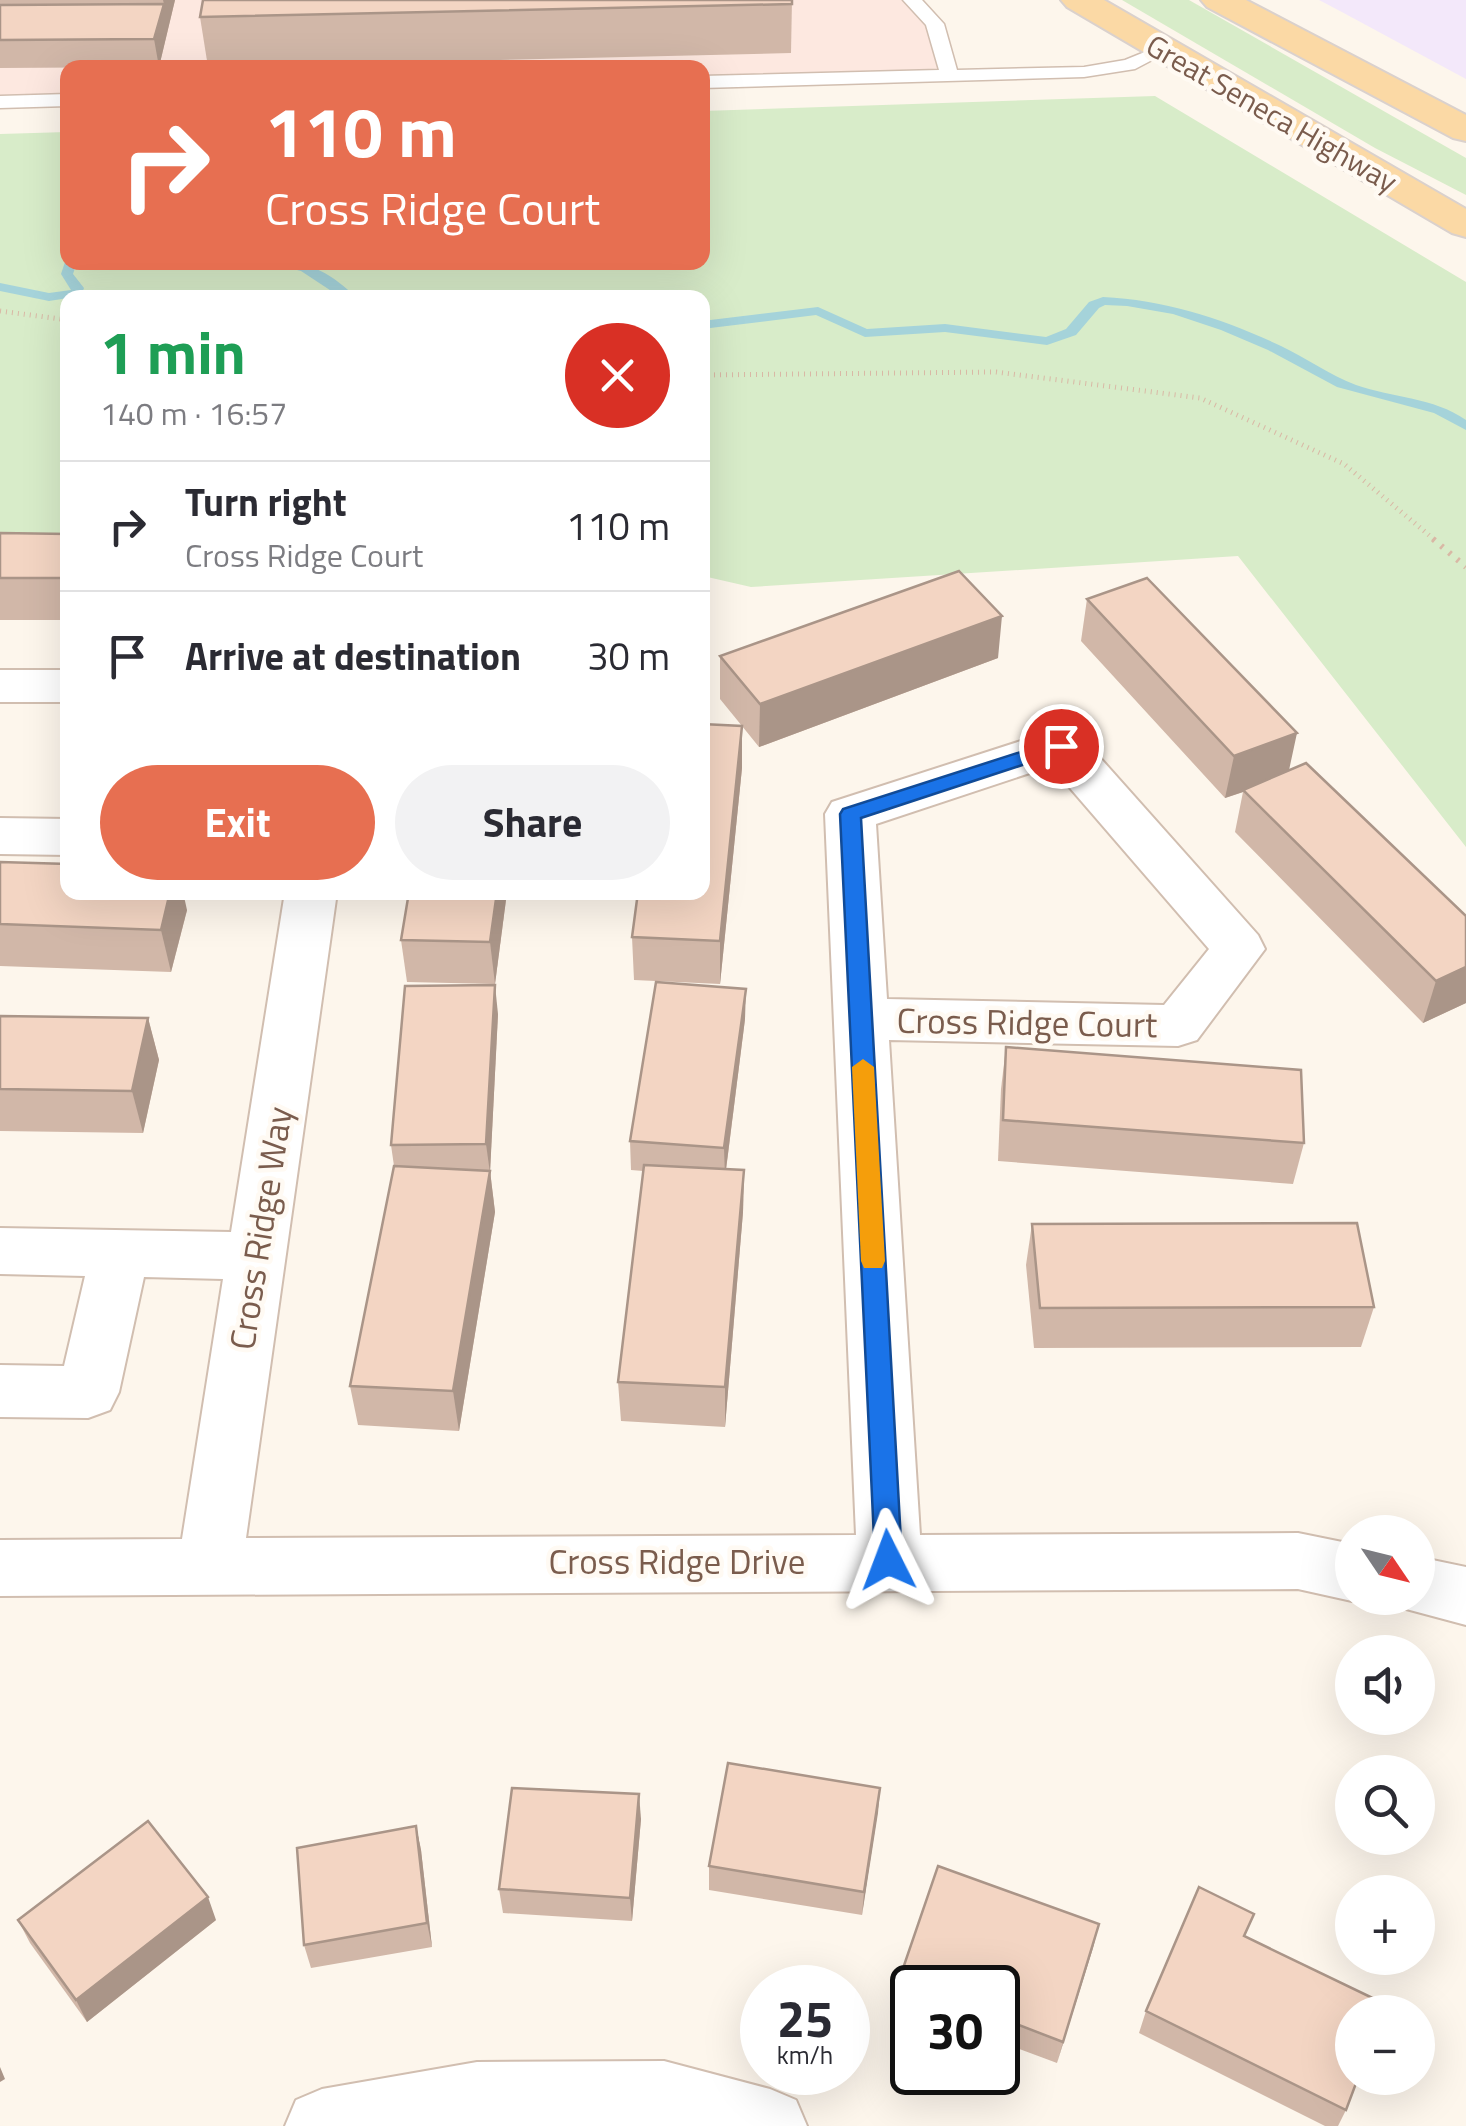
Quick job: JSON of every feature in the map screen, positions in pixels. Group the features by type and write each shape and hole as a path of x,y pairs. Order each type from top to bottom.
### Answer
{"main road":[{"name":"Great Seneca Highway","path":"1079,0 1466,225"},
{"path":"1219,0 1466,130"}],"street":[{"path":"0,686 60,686"},
{"name":"Cross Ridge Court","path":"860,1018 1178,1026 1239,949 1061,746 850,814 860,1018 888,1560"},
{"path":"0,836 60,836"},
{"name":"Cross Ridge Way","path":"210,1564 310,900"},
{"path":"0,1251 256,1256"},
{"path":"0,1391 88,1392 120,1253"},
{"name":"Cross Ridge Drive","path":"0,1568 888,1560 1298,1561 1335,1569"},
{"path":"1435,1590 1466,1596"},
{"path":"322,2126 477,2099 664,2098 770,2126"}],"lane":[{"path":"912,0 935,24 949,75"},
{"path":"710,82 1084,72 1129,65 1162,50"},
{"path":"0,102 60,100"}],"path":[{"path":"0,311 60,319"},
{"path":"710,375 996,372 1200,398 1344,464 1466,567"}],"shaded area":[{"path":"0,0 912,0 935,24 949,75 710,82 710,60 60,60 60,100 0,102"},
{"path":"1319,0 1466,0 1466,79 1340,11"}],"green space":[{"path":"1122,0 1189,0 1466,158 1466,195 1375,148"},
{"path":"1155,96 1466,282 1466,847 1238,556 751,587 710,578 710,290 60,290 60,552 0,556 0,134 60,132 60,270 710,270 710,111"}],"building":[{"path":"203,0 792,0 792,4 200,17"},
{"path":"164,4 154,39 0,40 0,5"},
{"path":"0,533 60,534 60,578 0,578"},
{"path":"959,571 1002,616 760,704 720,656"},
{"path":"1147,578 1297,733 1234,756 1087,599"},
{"path":"710,724 742,726 720,941 632,937 637,900 710,900"},
{"path":"1306,763 1466,916 1466,967 1436,981 1243,790"},
{"path":"0,862 60,864 60,900 168,900 161,930 0,924"},
{"path":"408,900 496,900 490,942 401,940"},
{"path":"656,982 746,989 724,1148 630,1141"},
{"path":"495,985 486,1144 391,1145 405,986"},
{"path":"0,1016 148,1018 132,1091 0,1089"},
{"path":"1006,1047 1301,1070 1304,1143 1003,1120"},
{"path":"644,1165 744,1170 725,1387 618,1382"},
{"path":"394,1166 490,1171 453,1391 350,1386"},
{"path":"1357,1223 1374,1307 1040,1308 1032,1224"},
{"path":"728,1763 880,1788 864,1892 709,1866"},
{"path":"512,1788 639,1794 630,1898 499,1889"},
{"path":"148,1821 208,1897 76,2000 18,1920"},
{"path":"416,1826 427,1923 304,1945 297,1848"},
{"path":"938,1866 1099,1924 1063,2042 1020,2025 1020,1965 904,1965"},
{"path":"1199,1887 1254,1914 1244,1936 1366,1995 1335,1995 1335,2095 1352,2095 1346,2110 1146,2011"}],"waterway":[{"path":"68,270 77,290"},
{"path":"309,270 340,290"},
{"path":"0,287 49,297 60,295"},
{"path":"710,324 818,311 865,333 945,328 1047,341 1071,332 1094,305 1103,301 1152,305 1226,327 1342,384 1439,410 1466,426"}],"slow traffic":[{"path":"863,1067 873,1261"}],"route":[{"path":"888,1560 850,814 1061,746"}]}
